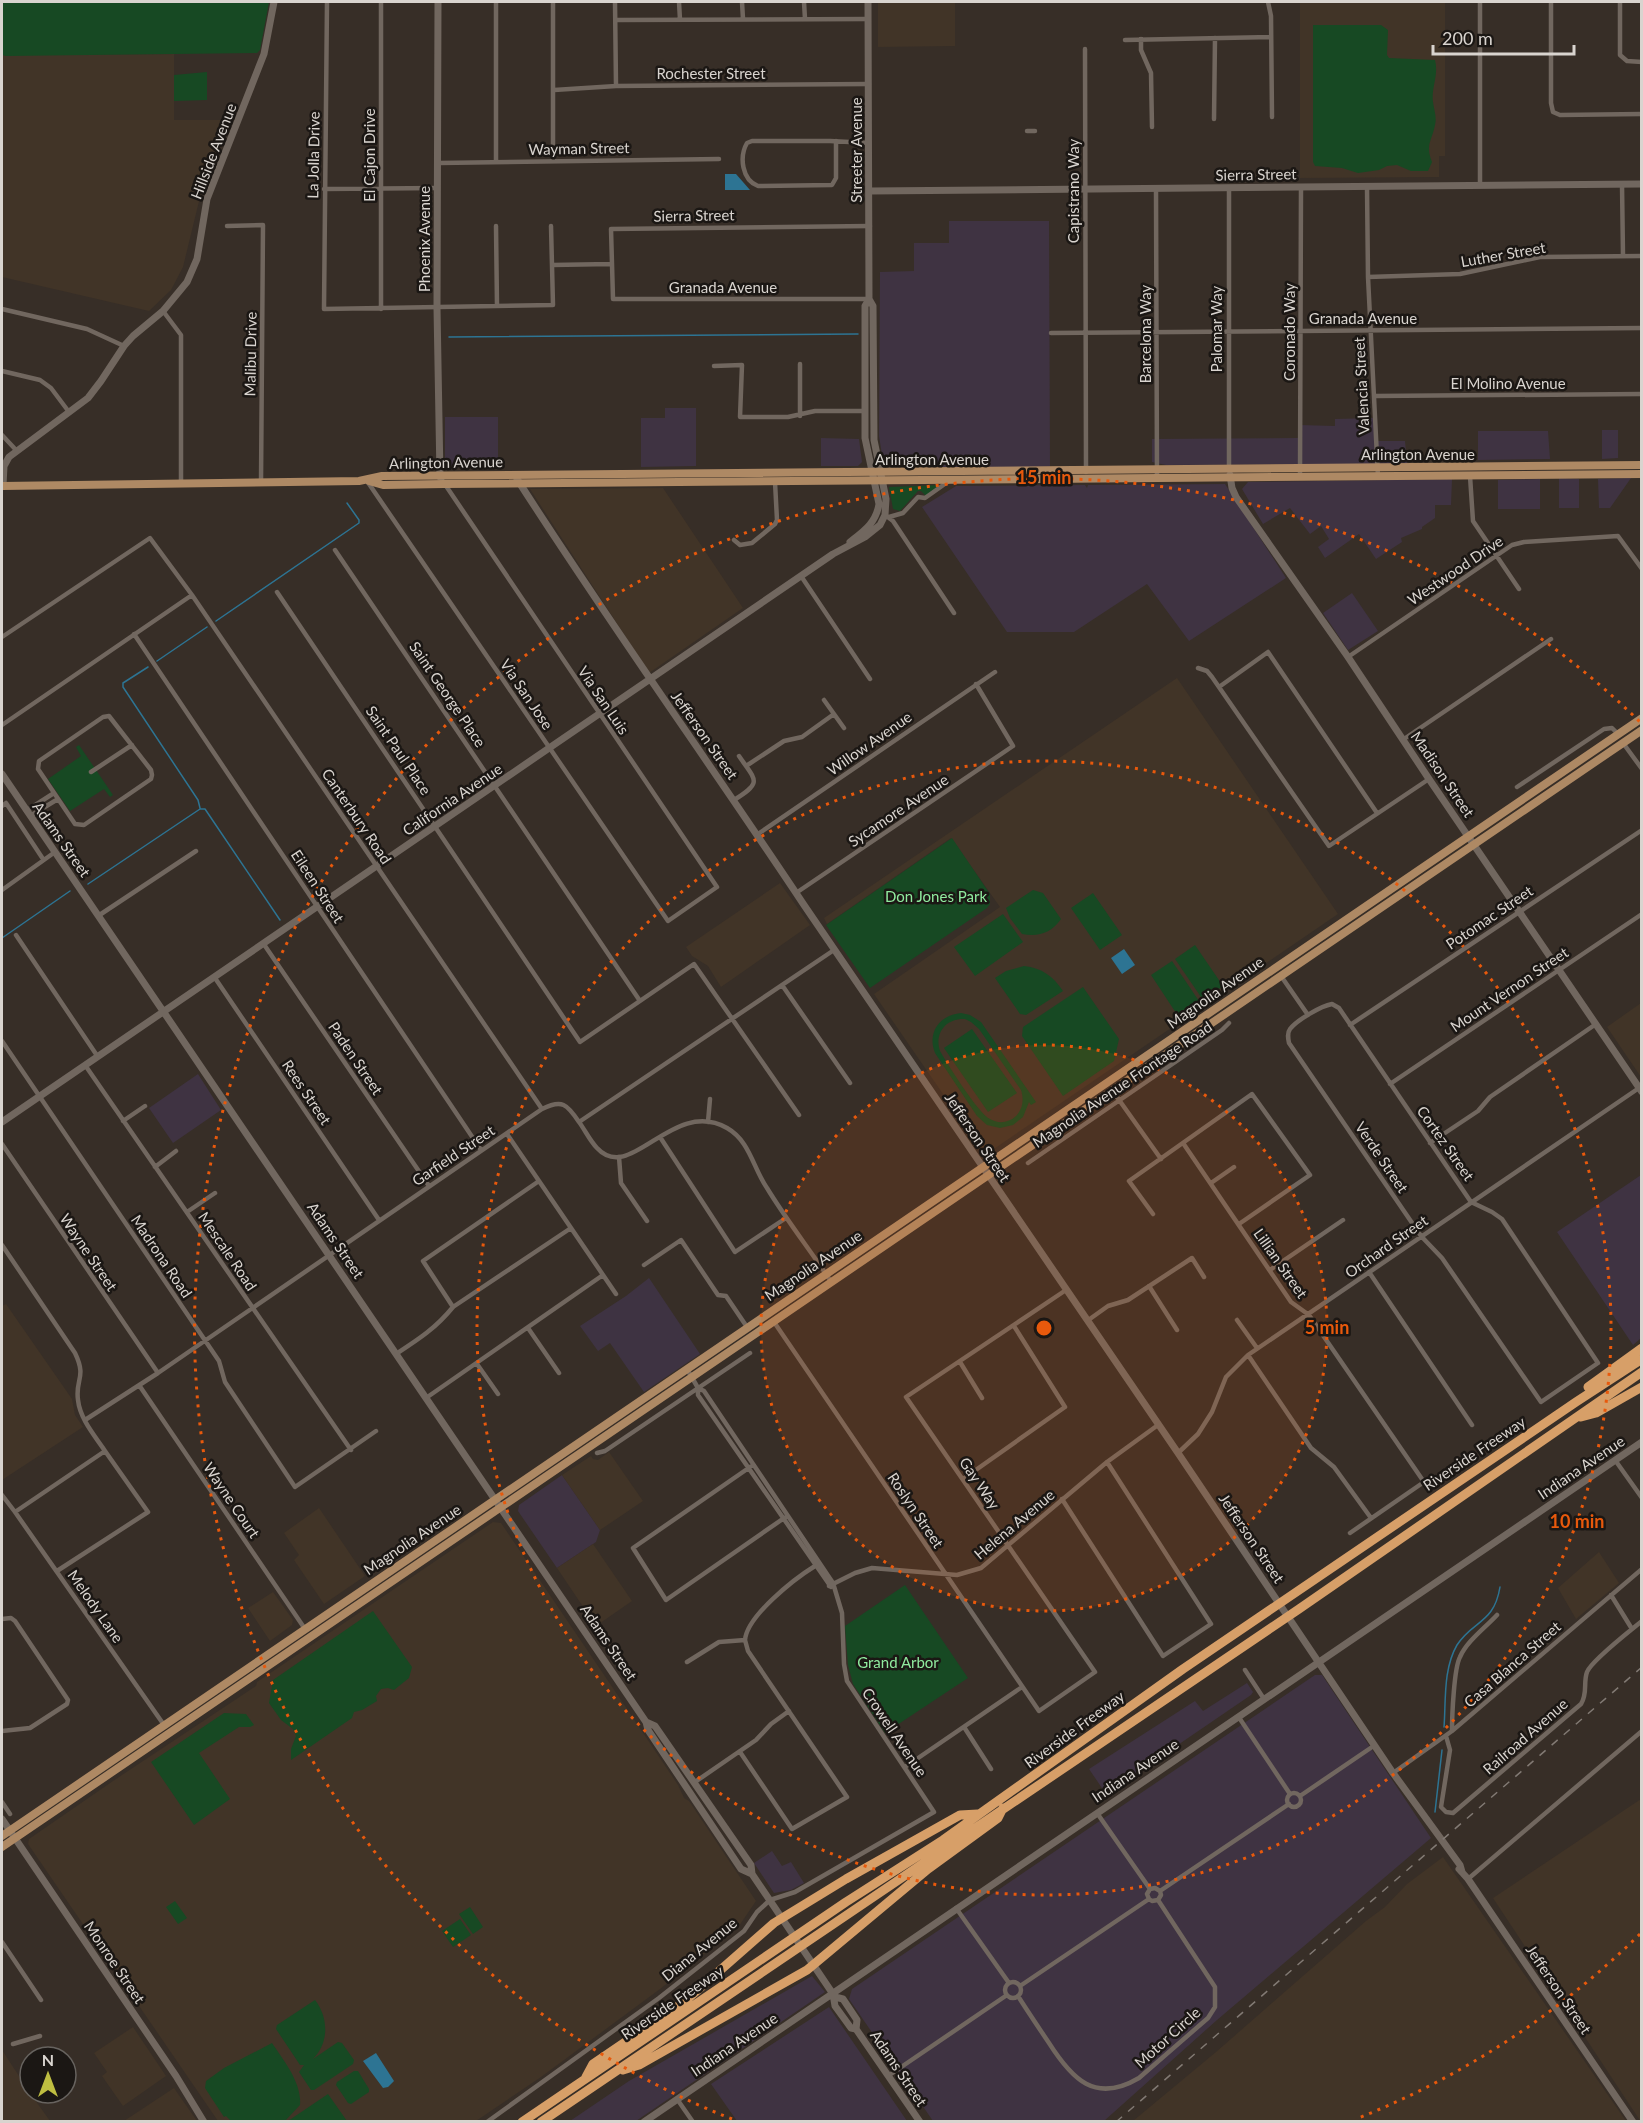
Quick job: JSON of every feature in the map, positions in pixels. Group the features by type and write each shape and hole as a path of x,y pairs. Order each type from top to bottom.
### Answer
{"highway":[{"path":"1576,1402 1582,1392 1641,1348"},
{"name":"Riverside Freeway","path":"522,2121 981,1813 1183,1669 1641,1359"},
{"name":"Riverside Freeway","path":"542,2121 1280,1622 1641,1372"},
{"path":"1570,1421 1596,1413 1641,1387"},
{"path":"612,2073 639,2065 807,1970 921,1875 998,1818 1003,1808"},
{"path":"585,2079 593,2064 684,2002 774,1923 846,1879 960,1815 981,1813"}],"main road":[{"name":"Hillside Avenue","path":"2,485 6,461 16,450 95,390 124,346 180,294 194,268 207,198 264,54 274,2"},
{"name":"Phoenix Avenue","path":"438,2 437,308 442,481"},
{"name":"Streeter Avenue","path":"868,2 870,226 869,299 866,306 865,411 866,442 878,481"},
{"name":"Sierra Street","path":"870,191 1641,184"},
{"name":"Streeter Avenue","path":"869,299 873,306 876,472"},
{"name":"Arlington Avenue","path":"2,485 367,481 382,476 442,481 876,472 1086,475 1157,479 1230,478 1378,467 1641,465"},
{"name":"Arlington Avenue","path":"516,479 534,482 949,481 1157,470 1229,469 1378,477 1641,474"},
{"name":"Madison Street","path":"1229,469 1236,497 1404,739 1640,1090"},
{"name":"Jefferson Street","path":"516,479 563,552 758,834 834,950 1178,1453 1421,1813 1440,1845 1468,1880 1633,2121"},
{"path":"878,481 886,499 887,516"},
{"path":"833,554 872,524 878,515 878,481"},
{"path":"525,493 526,487 534,482"},
{"name":"California Avenue","path":"2,1122 833,554 865,537 887,516"},
{"name":"Magnolia Avenue","path":"2,1836 12,1834 169,1732 832,1283 984,1171 1641,718"},
{"name":"Magnolia Avenue","path":"2,1847 12,1834 164,1725 825,1273 1112,1090 1276,968 1474,844 1641,730"},
{"name":"Adams Street","path":"2,774 501,1506 646,1722 655,1742 741,1869 752,1874"},
{"name":"Indiana Avenue","path":"644,2121 834,1995 1641,1442"},
{"path":"305,1629 311,1636"},
{"name":"Adams Street","path":"646,1722 654,1726 695,1782 751,1865 752,1874 834,1995 843,1999 857,2020 856,2029 920,2121"},
{"path":"655,1742 667,1743"},
{"name":"Monroe Street","path":"2,1818 204,2121"}],"street":[{"name":"La Jolla Drive","path":"327,2 324,309 381,309"},
{"name":"El Cajon Drive","path":"381,2 381,309"},
{"path":"496,2 496,161"},
{"path":"553,2 553,161"},
{"path":"615,2 616,86"},
{"path":"680,2 680,20"},
{"path":"742,2 742,19"},
{"path":"804,2 805,19"},
{"path":"1268,2 1272,117"},
{"path":"1480,2 1480,186"},
{"path":"1551,2 1551,103 1553,112 1560,115 1641,114"},
{"path":"1620,2 1620,55 1627,61 1641,62"},
{"path":"616,20 868,18"},
{"path":"1125,40 1271,37"},
{"path":"1214,118 1215,38"},
{"path":"1141,39 1141,50 1151,73 1152,127"},
{"name":"Capistrano Way","path":"1084,49 1086,475"},
{"name":"Rochester Street","path":"554,90 616,86 869,84"},
{"path":"1027,131 1035,131"},
{"path":"836,141 836,178 832,184 758,186 748,181 744,172 744,147 752,141 836,141 869,143"},
{"name":"Wayman Street","path":"439,163 719,159"},
{"path":"1622,184 1623,256"},
{"name":"Coronado Way","path":"1300,473 1301,187"},
{"name":"Valencia Street","path":"1367,187 1368,277 1378,477"},
{"path":"324,189 438,188"},
{"name":"Palomar Way","path":"1229,188 1227,331 1229,469"},
{"name":"Barcelona Way","path":"1156,189 1157,479"},
{"name":"Malibu Drive","path":"227,226 263,225 261,483"},
{"path":"496,226 497,306"},
{"path":"381,309 553,305 551,226"},
{"name":"Sierra Street","path":"611,264 611,229 870,226"},
{"name":"Luther Street","path":"1368,277 1460,274 1540,257 1641,256"},
{"path":"552,265 611,264"},
{"name":"Granada Avenue","path":"611,264 612,299 869,299"},
{"path":"2,309 87,329 124,346"},
{"path":"163,311 181,335 181,484"},
{"name":"Granada Avenue","path":"1085,333 1641,328"},
{"path":"1051,333 1085,333"},
{"path":"800,364 800,416"},
{"path":"714,366 742,365 740,417 800,416 815,411 865,411"},
{"path":"2,371 40,380 51,388 69,412"},
{"name":"El Molino Avenue","path":"1375,396 1641,394"},
{"path":"2,435 16,450"},
{"path":"1470,467 1473,521 1519,589"},
{"name":"Via San Jose","path":"367,481 668,921"},
{"name":"Via San Luis","path":"442,481 717,887 668,921"},
{"path":"949,481 925,498 918,497 903,513 887,516 954,613"},
{"path":"734,540 740,545 752,543 775,524 777,520 775,482"},
{"name":"Westwood Drive","path":"1348,657 1512,545 1524,542 1613,535 1618,536 1641,569"},
{"name":"Canterbury Road","path":"2,637 150,538 542,1109"},
{"name":"Saint George Place","path":"335,550 640,1001"},
{"path":"801,576 870,679"},
{"name":"Saint Paul Place","path":"277,591 580,1042 640,1001"},
{"path":"2,725 192,596"},
{"name":"Eileen Street","path":"134,634 481,1150"},
{"path":"1404,739 1551,639"},
{"path":"1219,687 1268,652 1377,813"},
{"path":"1198,668 1207,671 1219,687 1329,846 1429,779"},
{"name":"Willow Avenue","path":"758,834 995,672"},
{"name":"Sycamore Avenue","path":"796,893 1013,746 976,684"},
{"path":"824,700 844,728"},
{"path":"746,766 784,741 802,737 834,714"},
{"path":"109,716 132,745 151,770 153,775 151,779 84,825 75,824 38,770 39,761 103,717 109,716"},
{"path":"1517,787 1604,729 1612,728 1618,734"},
{"path":"1623,743 1641,769"},
{"path":"91,772 132,745"},
{"path":"734,800 752,789 754,785 753,777 739,756"},
{"path":"1554,763 1557,769 1555,777"},
{"path":"28,813 54,793"},
{"path":"28,813 58,799"},
{"path":"4,805 43,859"},
{"name":"Potomac Street","path":"1350,1025 1641,830"},
{"path":"98,916 196,851"},
{"path":"2,890 55,852"},
{"name":"Mount Vernon Street","path":"1390,1084 1641,914"},
{"path":"16,935 98,1057"},
{"name":"Paden Street","path":"263,943 429,1186"},
{"path":"579,1122 834,950"},
{"path":"640,1001 694,964 799,1115"},
{"path":"1276,968 1308,1015"},
{"name":"Rees Street","path":"215,978 379,1220"},
{"path":"782,985 850,1083"},
{"name":"Cortez Street","path":"1308,1015 1324,1005 1332,1004 1339,1008 1471,1202 1502,1219 1598,1363 1541,1402"},
{"name":"Verde Street","path":"1308,1015 1290,1029 1289,1043 1421,1236 1442,1258 1541,1402"},
{"name":"Magnolia Avenue Frontage Road","path":"1028,1163 1229,1023"},
{"path":"1431,1143 1478,1111 1490,1097 1596,1024"},
{"name":"Madrona Road","path":"2,1041 219,1361 225,1382 295,1487 351,1450"},
{"name":"Mescale Road","path":"85,1065 351,1450"},
{"path":"1112,1090 1161,1159"},
{"name":"Orchard Street","path":"1178,1453 1198,1434 1212,1412 1226,1377 1248,1355 1309,1316 1471,1202 1640,1090"},
{"path":"1153,1214 1129,1181 1252,1094 1310,1175 1239,1224"},
{"path":"708,1122 710,1099"},
{"path":"542,1109 553,1104 563,1104 569,1108 598,1149 605,1154 619,1157 638,1152 678,1125 708,1122 728,1129 741,1140 761,1179 832,1283"},
{"path":"123,1121 145,1106"},
{"name":"Garfield Street","path":"85,1420 158,1373 542,1109"},
{"path":"507,1134 616,1294"},
{"path":"660,1137 735,1252 786,1218"},
{"name":"Lillian Street","path":"1183,1143 1291,1302 1309,1316 1424,1482 1371,1518"},
{"name":"Wayne Street","path":"2,1144 158,1373"},
{"path":"155,1167 176,1151"},
{"path":"619,1157 621,1183 647,1221"},
{"path":"1211,1183 1234,1167"},
{"path":"453,1307 423,1261 539,1181"},
{"path":"187,1212 215,1193"},
{"path":"1270,1270 1343,1220"},
{"path":"396,1354 441,1323 453,1307 571,1228"},
{"path":"644,1265 681,1240 718,1295 726,1296 747,1327"},
{"path":"2,1245 75,1353 81,1372 78,1399 85,1420 148,1512 57,1571"},
{"path":"1087,1321 1108,1306 1128,1300 1192,1258 1204,1277"},
{"path":"1369,1272 1472,1425"},
{"path":"426,1398 603,1275"},
{"path":"1149,1286 1177,1330"},
{"path":"982,1398 960,1362 1066,1290"},
{"path":"1237,1320 1257,1348"},
{"name":"Roslyn Street","path":"774,1322 1039,1711"},
{"path":"963,1479 1065,1407 1014,1326"},
{"path":"528,1328 559,1373"},
{"path":"597,1453 605,1450 750,1353"},
{"path":"1248,1355 1311,1448 1334,1467 1371,1518 1350,1533"},
{"name":"Gay Way","path":"960,1362 906,1397 1095,1672 1039,1711"},
{"path":"477,1364 498,1395"},
{"name":"Crowell Avenue","path":"687,1369 698,1388 704,1391 751,1467 831,1585"},
{"name":"Wayne Court","path":"139,1385 305,1629"},
{"name":"Helena Avenue","path":"831,1585 855,1573 872,1568 957,1575 981,1568 1107,1462 1158,1425"},
{"path":"351,1450 376,1431"},
{"path":"15,1512 105,1451"},
{"path":"1615,1460 1641,1498"},
{"path":"1062,1499 1163,1656 1211,1624 1107,1462"},
{"path":"751,1467 633,1548 666,1600 785,1518"},
{"name":"Melody Lane","path":"2,1495 169,1732"},
{"name":"Crowell Avenue","path":"785,1518 815,1566 836,1590 842,1613 847,1681 934,1812"},
{"path":"740,1752 792,1829 846,1797 748,1652 745,1640 749,1624 795,1579 815,1566"},
{"name":"Casa Blanca Street","path":"1393,1773 1446,1736 1641,1569"},
{"path":"1611,1595 1632,1629"},
{"path":"1452,1731 1458,1658 1497,1615"},
{"path":"2,1619 10,1618 15,1621 69,1700 67,1704 30,1728 2,1731"},
{"name":"Railroad Avenue","path":"1446,1736 1450,1750 1441,1807 1453,1813 1581,1704 1586,1693 1585,1682 1588,1670 1641,1621"},
{"path":"687,1662 719,1642 745,1640"},
{"path":"1245,1670 1264,1699"},
{"path":"906,1767 1022,1687"},
{"path":"695,1782 740,1752 789,1711"},
{"path":"1238,1716 1290,1794"},
{"path":"964,1727 991,1770"},
{"path":"1468,1880 1641,1731"},
{"path":"1300,1796 1375,1745"},
{"path":"1288,1804 1299,1806 1302,1800 1296,1793 1290,1794"},
{"path":"1288,1804 1290,1794"},
{"path":"2,1802 10,1814"},
{"path":"1160,1891 1288,1804"},
{"name":"Diana Avenue","path":"487,2121 626,2023 693,1971 744,1931 757,1912 770,1900 795,1892 934,1812"},
{"path":"1097,1813 1150,1889"},
{"path":"1150,1889 1155,1888 1160,1891"},
{"path":"1149,1899 1147,1894 1150,1889"},
{"path":"1149,1899 1158,1900 1161,1895 1160,1891"},
{"path":"1020,1986 1149,1899"},
{"name":"Motor Circle","path":"1018,1996 1064,2066 1075,2078 1088,2085 1103,2088 1128,2085 1139,2078 1208,2018 1215,2007 1215,1986 1158,1900"},
{"path":"957,1909 1009,1983"},
{"path":"2,1942 41,2000"},
{"path":"1009,1983 1016,1983 1020,1986"},
{"path":"1009,1983 1005,1990 1007,1995 1013,1998 1021,1991 1020,1986"},
{"path":"888,2076 1007,1995"},
{"path":"13,2044 40,2036"},
{"path":"677,2099 693,2121"}],"shaded area":[{"path":"878,2 955,2 955,46 878,47"},
{"path":"1300,2 1445,2 1445,156 1439,156 1439,177 1300,178"},
{"path":"174,54 174,120 233,120 201,193 183,267 171,290 149,311 2,277 2,55"},
{"path":"949,221 1049,221 1050,467 886,467 883,461 879,436 880,272 914,271 914,243 949,243"},
{"path":"665,408 696,408 696,466 641,467 641,418 665,418"},
{"path":"445,417 498,417 498,465 447,466 445,463"},
{"path":"1374,418 1376,441 1405,441 1407,464 1166,465 1152,462 1152,439 1298,438 1299,425 1335,426 1335,419"},
{"path":"1602,430 1618,430 1618,458 1602,459"},
{"path":"1478,431 1548,431 1550,459 1478,460"},
{"path":"821,438 859,439 862,462 858,466 821,466"},
{"path":"1559,478 1579,479 1579,508 1559,508"},
{"path":"1631,478 1610,508 1599,508 1598,479"},
{"path":"1452,479 1451,505 1435,505 1435,518 1422,529 1401,538 1402,542 1376,559 1359,534 1325,558 1318,547 1329,539 1321,526 1310,534 1290,508 1263,524 1242,489 1248,482"},
{"path":"1540,479 1540,509 1498,509 1498,480"},
{"path":"1225,484 1286,578 1189,641 1147,584 1074,632 1007,632 922,507 956,486 1085,485 1087,488 1088,485"},
{"path":"663,488 743,608 649,673 530,489"},
{"path":"1352,593 1378,631 1348,650 1323,613"},
{"path":"1177,678 1338,914 985,1155 874,994 1000,907 951,838 827,924 824,918"},
{"path":"780,883 810,925 721,987 708,966 692,956 686,947"},
{"path":"1641,1003 1641,1077 1607,1027"},
{"path":"198,1074 221,1110 173,1143 149,1108"},
{"path":"1641,1175 1641,1338 1633,1345 1557,1232"},
{"path":"649,1278 700,1354 644,1392 610,1343 598,1351 580,1326"},
{"path":"6,1304 72,1399 75,1415 83,1427 2,1480 2,1306"},
{"path":"609,1452 643,1501 600,1530 562,1475 591,1456 598,1460"},
{"path":"562,1475 600,1530 596,1542 557,1568 518,1511 519,1505"},
{"path":"319,1508 365,1576 324,1604 294,1560 299,1555 284,1533"},
{"path":"493,1522 501,1523 678,1785 684,1798 689,1801 756,1901 739,1926 660,1989 541,2077 476,2121 218,2121 28,1844 29,1839"},
{"path":"593,1544 632,1601 596,1626 557,1568"},
{"path":"1599,1552 1619,1583 1576,1619 1558,1588"},
{"path":"273,1592 293,1620 292,1625 270,1641 248,1608"},
{"path":"1315,1675 1322,1675 1431,1838 1217,2020 1104,2121 933,2121 849,1999 852,1989"},
{"path":"1247,1683 1253,1692 1251,1695 1106,1794 1089,1769 1195,1701 1203,1711"},
{"path":"1641,1799 1642,2121 1641,2122 1493,1898"},
{"path":"772,1851 782,1866 791,1862 804,1883 791,1890 774,1893 754,1863"},
{"path":"1443,1857 1626,2121 1133,2121 1385,1907 1407,1884"},
{"path":"812,1976 825,1992 636,2121 570,2121 629,2081"},
{"path":"829,2007 907,2121 737,2121 711,2084"},
{"path":"133,2027 166,2076 123,2106 102,2076 107,2072 94,2053"},
{"path":"2,2050 18,2075 18,2105 39,2105 50,2121 2,2121"},
{"path":"174,2088 197,2121 124,2121"}],"green space":[{"path":"2,2 269,2 260,50 257,53 6,56 2,55"},
{"path":"1313,25 1381,25 1388,30 1387,55 1389,58 1435,60 1433,97 1436,122 1429,147 1432,162 1428,171 1411,171 1397,165 1358,173 1342,168 1315,166 1313,162"},
{"path":"207,72 207,100 174,101 174,75"},
{"path":"943,485 926,496 918,491 900,511 893,509 889,487"},
{"path":"79,745 113,795 110,797 104,789 70,811 48,779 81,756 76,747"},
{"name":"Don Jones Park","path":"952,838 990,894 990,904 870,988 826,925"},
{"path":"1033,890 1043,893 1061,919 1053,928 1044,933 1022,934 1010,918 1006,908"},
{"path":"1093,893 1122,935 1100,950 1071,908"},
{"path":"1003,914 1023,942 975,976 954,947"},
{"path":"1195,945 1223,986 1203,1000 1175,959"},
{"path":"1172,961 1199,1001 1178,1016 1151,975"},
{"path":"1024,966 1046,974 1063,991 1026,1015 1020,1014 995,978 1006,971"},
{"path":"1083,987 1119,1039 1114,1061 1063,1096 1022,1036 1023,1027"},
{"path":"953,1014 970,1015 981,1022 1036,1102 1031,1105 1029,1102 1023,1117 1013,1125 1000,1128 987,1125 977,1116 935,1053 934,1032 941,1021","holes":["958,1019 971,1022 979,1029 1021,1090 1023,1100 1021,1107 1016,1116 1010,1120 996,1122 985,1115 940,1051 940,1033 947,1024"]},
{"path":"972,1029 1017,1093 988,1112 944,1048"},
{"name":"Grand Arbor","path":"905,1585 968,1678 885,1733 853,1684 848,1665 845,1626"},
{"path":"373,1611 412,1667 409,1678 394,1690 381,1689 376,1696 377,1701 354,1712 352,1718 291,1760 291,1749 296,1736 293,1729 281,1720 269,1703 273,1680"},
{"path":"224,1713 246,1714 254,1725 239,1727 199,1753 230,1799 194,1825 151,1762"},
{"path":"175,1901 187,1918 178,1924 166,1907"},
{"path":"470,1907 483,1927 473,1934 459,1914"},
{"path":"460,1919 471,1935 453,1947 442,1931"},
{"path":"315,2000 323,2015 325,2030 322,2046 313,2059 338,2042 342,2043 354,2060 353,2064 311,2090 299,2072 304,2065 300,2065 276,2029 277,2025"},
{"path":"272,2043 295,2080 300,2105 285,2121 231,2121 226,2116 224,2117 205,2088 206,2081 224,2068"},
{"path":"354,2071 358,2071 369,2092 351,2104 336,2085"},
{"path":"328,2094 347,2121 288,2121"}],"water":[{"path":"725,174 736,174 750,190 725,190"},
{"path":"1124,949 1135,965 1122,974 1111,958"},
{"path":"376,2053 394,2081 388,2087 383,2088 363,2061"}],"waterway":[{"path":"449,337 858,334"},
{"path":"216,621 359,523 347,503"},
{"path":"157,661 207,627"},
{"path":"148,667 123,683 123,687 198,800 200,808"},
{"path":"88,884 200,809 205,809 280,920"},
{"path":"2,938 70,891"},
{"path":"1444,1727 1449,1664 1463,1637 1493,1608 1500,1587"},
{"path":"1435,1812 1442,1750"}],"railway":[{"path":"1116,2122 1642,1667"}]}
